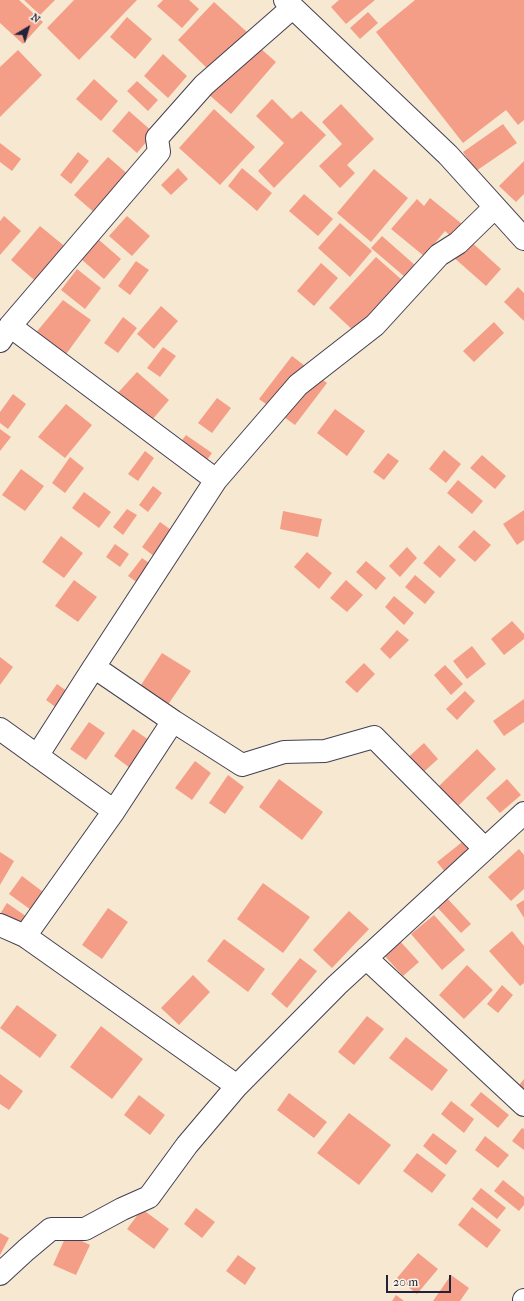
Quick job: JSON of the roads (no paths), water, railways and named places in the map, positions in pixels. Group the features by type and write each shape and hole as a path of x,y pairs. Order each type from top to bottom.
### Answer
{"street":[{"path":"216,480 5,333 159,152 157,138 204,84 288,4 448,155 524,239"},
{"path":"37,756 216,480 298,385 375,325 439,255 458,243 495,207"},
{"path":"94,667 173,721 242,765 284,752 326,751 374,738 485,849"},
{"path":"25,936 114,811 173,721"},
{"path":"0,729 114,811"},
{"path":"0,1274 51,1229 85,1229 149,1197 187,1145 237,1086 337,985 524,813"},
{"path":"0,925 25,936 237,1086"},
{"path":"366,958 524,1105"}]}
